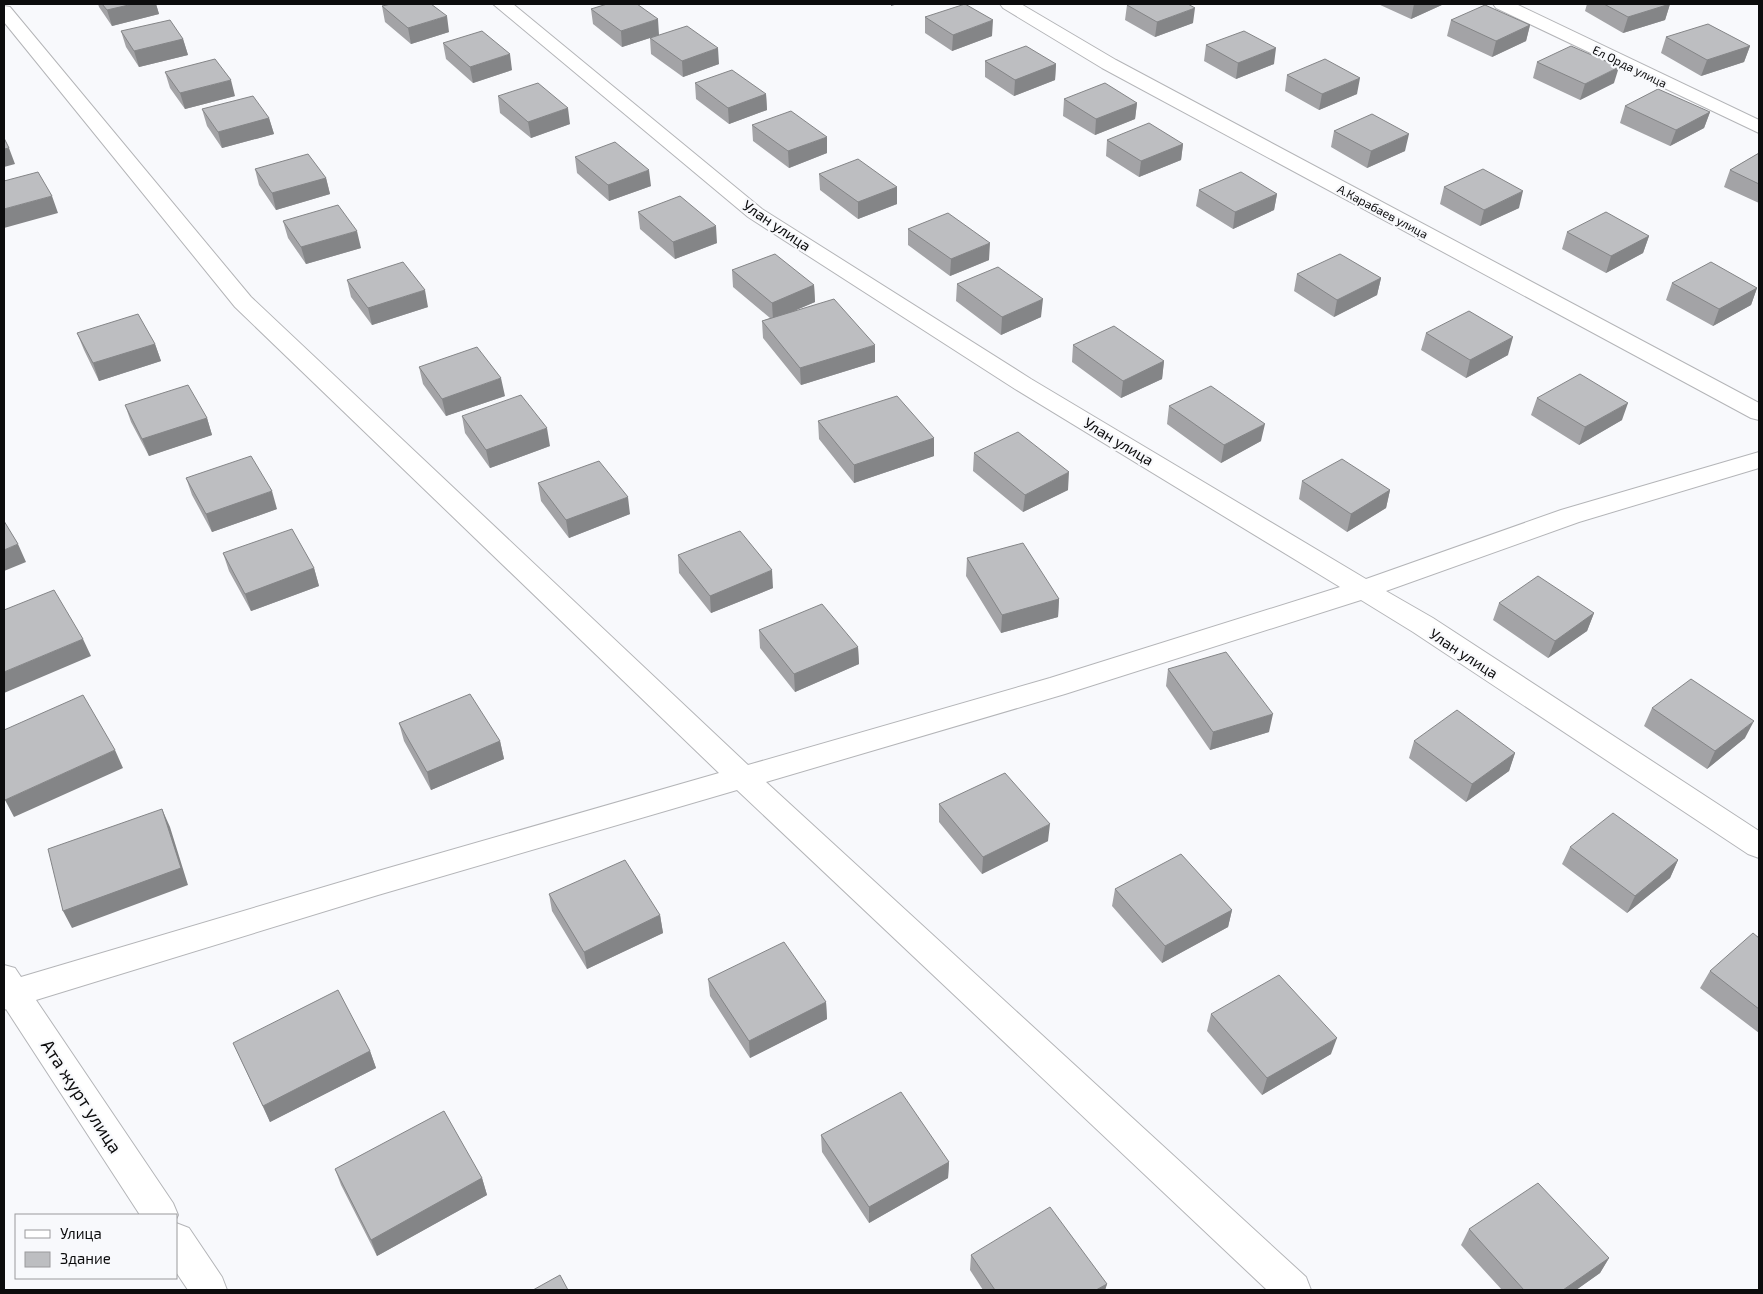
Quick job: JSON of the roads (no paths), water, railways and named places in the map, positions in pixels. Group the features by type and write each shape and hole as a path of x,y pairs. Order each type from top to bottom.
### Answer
{"street":[{"name":"Улан улица","path":"502,4 756,213 1031,389 1364,589 1759,846"},
{"name":"А.Карабаев улица","path":"1009,4 1109,64 1759,413"},
{"name":"Ел Орда улица","path":"1502,4 1759,127"},
{"path":"4,11 243,302 743,778 1293,1290"},
{"path":"7,989 1055,687 1364,589 1570,516 1759,460"},
{"name":"Ата журт улица","path":"7,989 159,1214"},
{"path":"178,1243 209,1290"}]}
